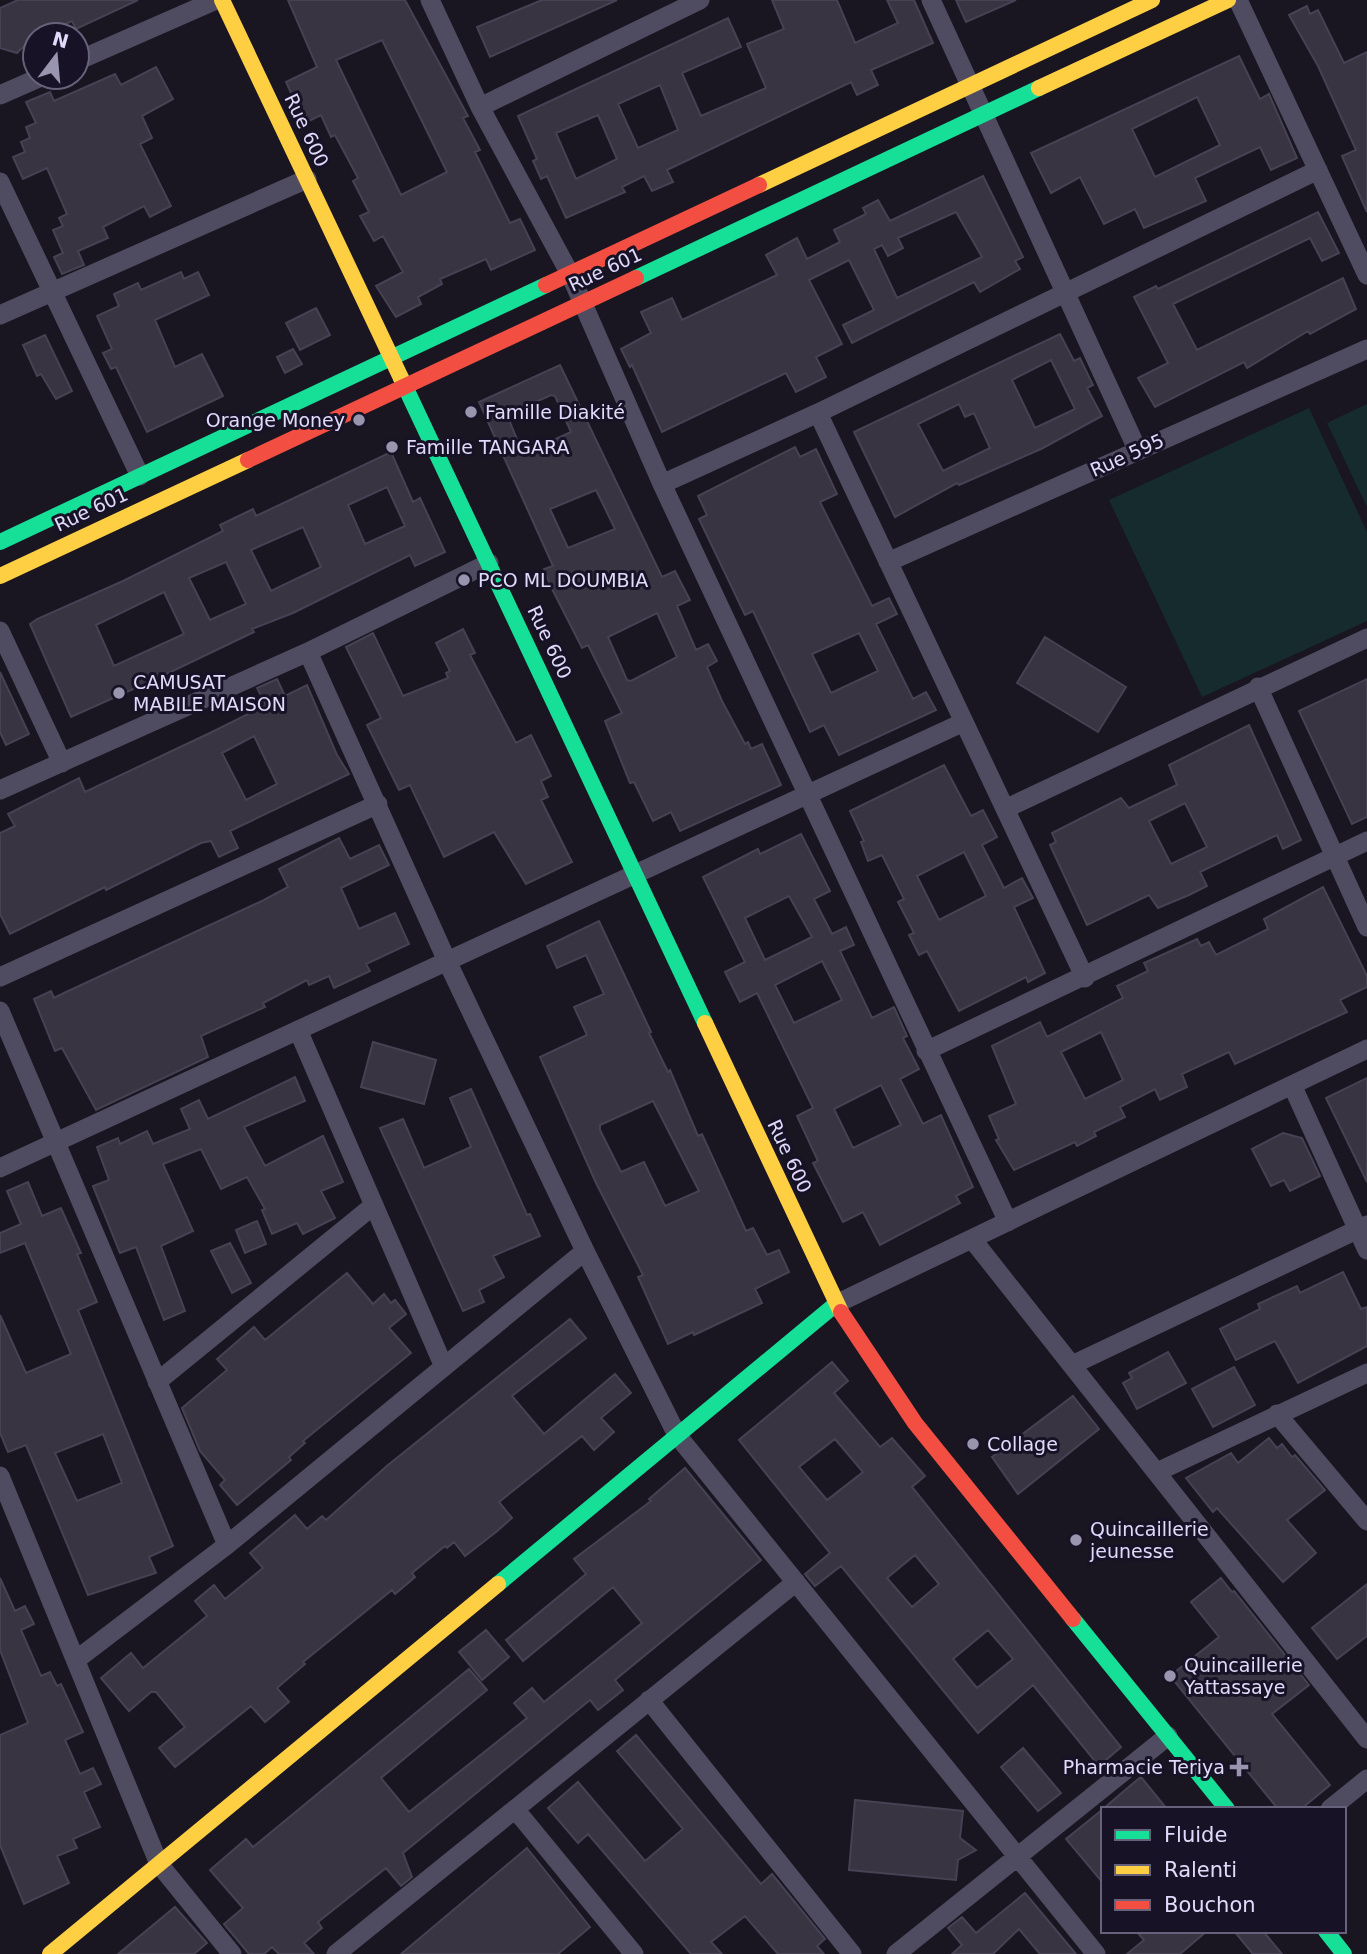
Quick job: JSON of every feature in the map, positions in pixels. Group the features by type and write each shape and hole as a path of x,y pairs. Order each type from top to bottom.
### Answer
{"street":[{"path":"91,55 216,0"},
{"name":"Rue 600","path":"222,0 636,874 836,1304 915,1423 1225,1807"},
{"path":"430,0 480,107 570,274 662,484 926,1051 1009,1222"},
{"path":"480,107 700,0"},
{"path":"931,0 1138,451"},
{"name":"Rue 601","path":"0,542 1152,0"},
{"name":"Rue 601","path":"0,576 1228,0"},
{"path":"1238,0 1367,275"},
{"path":"0,95 21,86"},
{"path":"662,484 818,412 1318,170"},
{"path":"0,315 307,179"},
{"path":"0,182 140,476"},
{"name":"Rue 595","path":"888,562 1367,349"},
{"path":"818,412 1085,978"},
{"path":"0,790 308,652 489,564"},
{"path":"0,631 62,762"},
{"path":"1004,808 1367,638"},
{"path":"308,652 447,961 585,1251 677,1435 1096,1954"},
{"path":"1258,687 1367,928"},
{"path":"0,1168 964,722"},
{"path":"0,977 378,804"},
{"path":"926,1051 1085,978 1367,841"},
{"path":"0,1010 54,1143 227,1545"},
{"path":"298,1030 444,1367"},
{"path":"50,1954 836,1304 1367,1049"},
{"path":"1292,1085 1362,1227 1367,1250"},
{"path":"156,1382 374,1205"},
{"path":"1072,1365 1362,1227"},
{"path":"972,1239 1367,1739"},
{"path":"76,1660 227,1545 585,1251"},
{"path":"1157,1472 1367,1373"},
{"path":"1278,1414 1367,1521"},
{"path":"0,1476 159,1864 232,1954"},
{"path":"336,1954 796,1582"},
{"path":"649,1700 852,1954"},
{"path":"896,1954 1168,1736"},
{"path":"1332,1807 1367,1779"},
{"path":"515,1809 628,1952"},
{"path":"1328,1933 1344,1954"}],"green space":[{"path":"1367,404 1367,507 1327,423"},
{"path":"1309,408 1367,532 1367,621 1202,697 1109,500"}],"building":[{"path":"18,0 138,0 91,22 21,21 21,49 17,53 0,48 0,8"},
{"path":"288,0 405,0 468,116 463,118 480,150 475,152 510,223 520,219 535,250 491,270 486,259 440,279 442,284 418,297 421,304 396,317 376,286 403,272 383,236 374,241 360,216 369,212 353,181 358,178 335,135 331,137 321,115 305,123 286,82 317,67","holes":["382,40 447,172 401,195 336,60"]},
{"path":"542,0 617,0 490,57 477,27"},
{"path":"772,0 837,0 855,43 898,23 887,0 914,0 933,43 871,70 878,85 857,95 851,82 667,170 673,182 652,191 644,176 622,187 625,192 566,218 547,176 541,179 533,161 537,159 518,116 728,18 741,47 682,73 701,116 766,88 747,44 784,29","holes":["660,85 678,130 638,148 618,104","598,115 617,159 576,179 556,133"]},
{"path":"956,0 1016,0 966,22"},
{"path":"1307,6 1310,14 1318,10 1344,63 1367,52 1367,212 1342,156 1356,150 1318,66 1289,15"},
{"path":"1239,56 1260,99 1269,94 1297,158 1271,170 1260,147 1195,178 1206,201 1144,228 1135,209 1104,224 1080,177 1051,193 1031,153","holes":["1197,97 1220,145 1155,177 1132,129"]},
{"path":"156,67 173,99 142,116 152,138 140,144 171,206 150,217 144,206 103,227 108,238 78,251 84,265 62,274 54,257 63,253 53,230 63,226 59,218 67,214 47,168 23,179 13,157 25,152 21,142 30,138 26,127 36,123 26,102 50,92 54,101 77,91 91,91 91,85 115,74 121,85"},
{"path":"983,176 1023,257 1015,261 1020,269 980,292 974,282 852,343 843,325 874,310 849,260 809,280 842,344 816,357 826,377 796,392 786,373 662,432 632,365 630,367 621,349 651,333 641,312 672,298 682,320 777,275 766,255 797,238 807,259 840,242 834,230 866,214 863,208 878,200 890,221","holes":["956,212 982,257 897,298 874,249 882,245 888,256 903,248 898,238"]},
{"path":"1318,212 1339,253 1322,261 1310,238 1173,304 1197,350 1343,278 1356,309 1310,334 1308,331 1247,368 1244,362 1155,407 1138,378 1168,363 1134,297 1156,286 1158,289"},
{"path":"181,272 184,279 198,272 209,295 155,320 175,367 202,354 223,396 147,432 116,367 111,369 103,353 112,349 97,316 119,306 114,294 138,283 141,290"},
{"path":"316,308 330,335 300,350 286,323"},
{"path":"1060,334 1074,361 1080,358 1093,385 1087,388 1102,416 1041,449 959,485 957,483 895,517 854,432","holes":["1051,360 1075,409 1035,428 1012,380","959,404 965,417 974,413 990,448 943,471 918,424"]},
{"path":"45,335 72,391 56,399 41,374 37,376 23,345"},
{"path":"293,349 302,364 285,373 277,357"},
{"path":"560,365 662,577 675,571 690,600 677,606 696,650 708,644 717,661 707,667 722,701 745,744 748,742 751,749 762,744 781,785 680,831 671,812 653,821 634,782 630,783 605,721 622,713 588,645 582,648 551,587 544,569 553,566 479,402","holes":["551,395 555,396 571,432 523,454 507,415","596,490 615,529 568,548 550,509","657,613 677,657 631,681 627,680 608,637"]},
{"path":"795,447 800,457 816,449 837,494 820,502 872,606 889,598 897,614 876,624 913,699 926,692 936,710 839,755 824,725 810,732 753,611 745,615 699,519 707,515 698,496","holes":["859,633 878,671 831,693 812,654"]},
{"path":"391,452 413,502 420,498 445,552 415,566 410,555 293,613 252,629 254,632 158,678 71,717 30,624 223,531 220,525 253,509 256,516","holes":["387,487 405,526 365,544 348,505","303,527 321,567 271,591 251,550","226,562 246,604 210,620 189,578","164,592 184,634 114,666 96,625"]},
{"path":"463,629 475,653 470,655 516,743 531,735 551,776 541,781 548,797 541,800 572,862 526,884 494,832 444,857 410,785 399,790 367,725 381,718 346,647 373,633 403,696 448,678 446,673 450,671 436,643"},
{"path":"1045,637 1126,687 1098,732 1017,683"},
{"path":"0,672 29,734 6,745 0,732"},
{"path":"277,679 285,696 307,685 337,755 349,774 230,831 238,848 219,857 211,841 201,843 10,934 0,914 0,833 15,826 8,814 79,778 85,792 266,705 257,688","holes":["254,736 277,784 246,800 222,753"]},
{"path":"1367,679 1367,817 1352,824 1299,711"},
{"path":"1249,725 1301,840 1283,849 1277,835 1200,872 1207,886 1189,895 1158,908 1149,895 1087,925 1050,845 1056,842 1052,833 1121,798 1129,808 1177,785 1169,765","holes":["1185,803 1207,847 1171,864 1149,821"]},
{"path":"944,765 971,816 983,810 997,837 982,845 1004,888 1022,878 1033,898 1014,907 1045,973 1028,982 1026,977 959,1011 927,951 919,955 909,935 914,933 898,902 904,899 882,855 868,861 861,842 864,841 850,811","holes":["964,852 986,896 939,920 917,876"]},
{"path":"801,834 830,891 814,899 832,934 846,927 854,945 840,951 872,1018 894,1007 907,1036 903,1038 919,1069 900,1079 923,1124 941,1115 973,1187 956,1196 960,1203 880,1245 863,1212 843,1222 813,1163 818,1161 797,1116 813,1108 757,993 740,1002 725,972 745,962 703,877 758,849 760,854","holes":["789,896 812,937 765,960 745,918","822,961 842,1000 794,1023 775,985","881,1085 901,1125 853,1148 834,1109"]},
{"path":"339,838 350,859 379,845 389,865 341,888 359,929 395,913 409,944 366,964 370,971 334,988 329,976 309,985 307,980 263,1003 265,1007 201,1036 208,1057 96,1110 62,1048 55,1051 34,999 51,991 54,998 264,900 288,887 279,869"},
{"path":"1323,887 1367,976 1367,987 1340,1000 1347,1012 1235,1064 1229,1052 1182,1074 1187,1087 1160,1100 1155,1089 1120,1107 1125,1117 1094,1132 1096,1136 1077,1146 1075,1142 1014,1170 996,1140 999,1139 989,1116 1016,1104 992,1046 1040,1022 1047,1037 1123,998 1117,986 1148,971 1144,963 1197,939 1201,946 1209,942 1216,955 1268,929 1264,919","holes":["1101,1032 1123,1080 1085,1099 1061,1052"]},
{"path":"599,921 651,1032 649,1033 668,1072 670,1070 698,1136 702,1134 746,1231 753,1228 767,1255 779,1250 789,1272 755,1289 762,1303 694,1335 693,1332 668,1344 638,1277 643,1275 596,1183 540,1057 587,1035 574,1007 604,994 586,955 557,968 547,946","holes":["653,1101 699,1191 665,1206 644,1162 621,1172 600,1125"]},
{"path":"373,1042 436,1060 424,1104 361,1087"},
{"path":"295,1077 305,1101 244,1127 265,1166 323,1136 343,1182 321,1191 335,1218 303,1234 297,1223 272,1234 262,1210 265,1209 247,1177 221,1189 201,1149 163,1164 193,1231 161,1246 185,1311 164,1320 136,1247 120,1253 93,1186 109,1180 97,1147 118,1138 120,1144 147,1131 153,1144 190,1129 181,1109 199,1100 208,1119"},
{"path":"1367,1078 1367,1182 1326,1098"},
{"path":"471,1089 527,1215 530,1214 540,1236 493,1256 504,1277 479,1290 484,1302 463,1311 380,1128 403,1119 424,1168 471,1147 450,1098"},
{"path":"1283,1133 1302,1138 1320,1176 1290,1191 1284,1180 1271,1186 1252,1149"},
{"path":"28,1182 42,1216 61,1208 81,1253 77,1254 97,1302 78,1310 173,1546 149,1557 156,1573 88,1595 26,1445 8,1452 0,1433 0,1315 26,1373 71,1354 25,1243 0,1253 0,1233 21,1224 7,1191","holes":["103,1434 122,1483 77,1501 55,1453"]},
{"path":"257,1221 266,1244 245,1253 236,1230"},
{"path":"230,1243 251,1283 232,1293 211,1251"},
{"path":"1343,1272 1361,1309 1367,1307 1367,1346 1298,1383 1275,1341 1236,1360 1220,1329 1260,1309 1258,1304 1297,1286 1300,1293"},
{"path":"347,1273 373,1304 384,1294 391,1303 395,1300 406,1314 389,1328 411,1353 303,1441 305,1443 289,1457 291,1460 237,1505 220,1485 225,1480 200,1451 182,1408 227,1370 217,1359 254,1327 265,1340"},
{"path":"570,1319 586,1338 512,1396 544,1434 615,1374 631,1393 601,1418 614,1432 594,1450 582,1436 499,1502 512,1518 496,1532 465,1556 454,1542 447,1548 445,1546 412,1573 415,1577 395,1594 392,1590 303,1662 305,1664 277,1688 289,1702 265,1722 251,1706 175,1767 159,1748 185,1727 156,1692 151,1692 129,1711 101,1678 131,1653 143,1668 207,1616 195,1601 214,1585 225,1599 263,1568 250,1553 295,1515 307,1529 322,1516 326,1520 388,1465"},
{"path":"1168,1352 1186,1383 1137,1409 1123,1383 1132,1378 1129,1373"},
{"path":"832,1362 848,1381 834,1393 880,1447 892,1438 925,1476 912,1487 1121,1747 1099,1766 1033,1685 978,1733 841,1566 815,1586 805,1574 830,1553 739,1440","holes":["835,1439 863,1472 827,1500 799,1467","915,1555 939,1584 912,1607 887,1578","988,1630 1013,1659 977,1688 953,1659"]},
{"path":"1234,1367 1255,1405 1213,1427 1192,1389"},
{"path":"1073,1396 1099,1429 1018,1494 992,1457"},
{"path":"1269,1438 1277,1448 1282,1444 1292,1457 1295,1455 1325,1490 1287,1520 1316,1553 1283,1582 1217,1508 1213,1512 1186,1478 1231,1453 1238,1463"},
{"path":"685,1468 761,1560 615,1680 623,1690 598,1710 590,1700 403,1853 412,1877 401,1886 386,1868 318,1922 322,1928 304,1943 314,1954 279,1954 272,1947 264,1954 249,1954 224,1924 243,1908 210,1870 246,1839 253,1847 469,1669 487,1690 381,1778 409,1812 527,1718 514,1703 532,1688 544,1702 642,1623 613,1587 523,1661 506,1640 586,1574 574,1559 651,1501 649,1499"},
{"path":"0,1578 15,1611 25,1606 34,1624 21,1630 41,1676 50,1672 57,1686 61,1684 83,1732 65,1740 80,1774 93,1768 101,1784 84,1792 100,1827 73,1839 77,1848 57,1856 69,1883 24,1904 0,1845 0,1735 28,1723 0,1650"},
{"path":"1221,1578 1309,1685 1272,1714 1330,1785 1303,1807 1276,1807 1170,1676 1219,1637 1191,1602"},
{"path":"1367,1584 1367,1636 1337,1659 1312,1628"},
{"path":"486,1630 509,1657 482,1680 459,1652"},
{"path":"636,1735 761,1884 772,1874 825,1939 817,1946 824,1954 778,1954 745,1916 711,1942 722,1954 691,1954 588,1834 578,1843 548,1808 578,1782 645,1861 683,1829 617,1751"},
{"path":"1023,1748 1061,1793 1038,1811 1001,1767"},
{"path":"1141,1777 1165,1807 1105,1807"},
{"path":"855,1800 963,1811 960,1838 976,1850 958,1860 956,1880 849,1870"},
{"path":"1101,1811 1101,1881 1066,1839"},
{"path":"527,1848 590,1927 558,1954 401,1954"},
{"path":"1025,1893 1076,1954 1040,1954 1019,1929 993,1954 952,1954 962,1945 948,1928 962,1917 976,1933"},
{"path":"175,1907 207,1943 194,1954 118,1954"},
{"path":"1138,1933 1205,1933 1180,1954 1127,1954 1144,1940"},
{"path":"1236,1933 1265,1933 1282,1954 1253,1954"}],"traffic: fast":[{"path":"636,278 1039,88"},
{"path":"0,542 546,285"},
{"path":"401,378 705,1023"},
{"path":"498,1584 836,1304"},
{"path":"1073,1619 1225,1807"},
{"path":"1328,1933 1344,1954"}],"traffic: slow":[{"path":"222,0 401,378"},
{"path":"759,185 1152,0"},
{"path":"1039,88 1228,0"},
{"path":"0,576 248,460"},
{"path":"705,1023 841,1312"},
{"path":"50,1954 498,1584"}],"traffic: jam":[{"path":"546,285 759,185"},
{"path":"248,460 636,278"},
{"path":"841,1312 915,1423 1073,1619"}],"place":[{"name":"Famille Diakité","path":"471,412"},
{"name":"Orange Money","path":"359,420"},
{"name":"Famille TANGARA","path":"392,447"},
{"name":"PCO ML DOUMBIA","path":"464,580"},
{"name":"CAMUSAT MABILE MAISON","path":"119,693"},
{"name":"Collage","path":"973,1444"},
{"name":"Quincaillerie jeunesse","path":"1076,1540"},
{"name":"Quincaillerie Yattassaye","path":"1170,1676"},
{"name":"Pharmacie Teriya","path":"1239,1767"}]}
